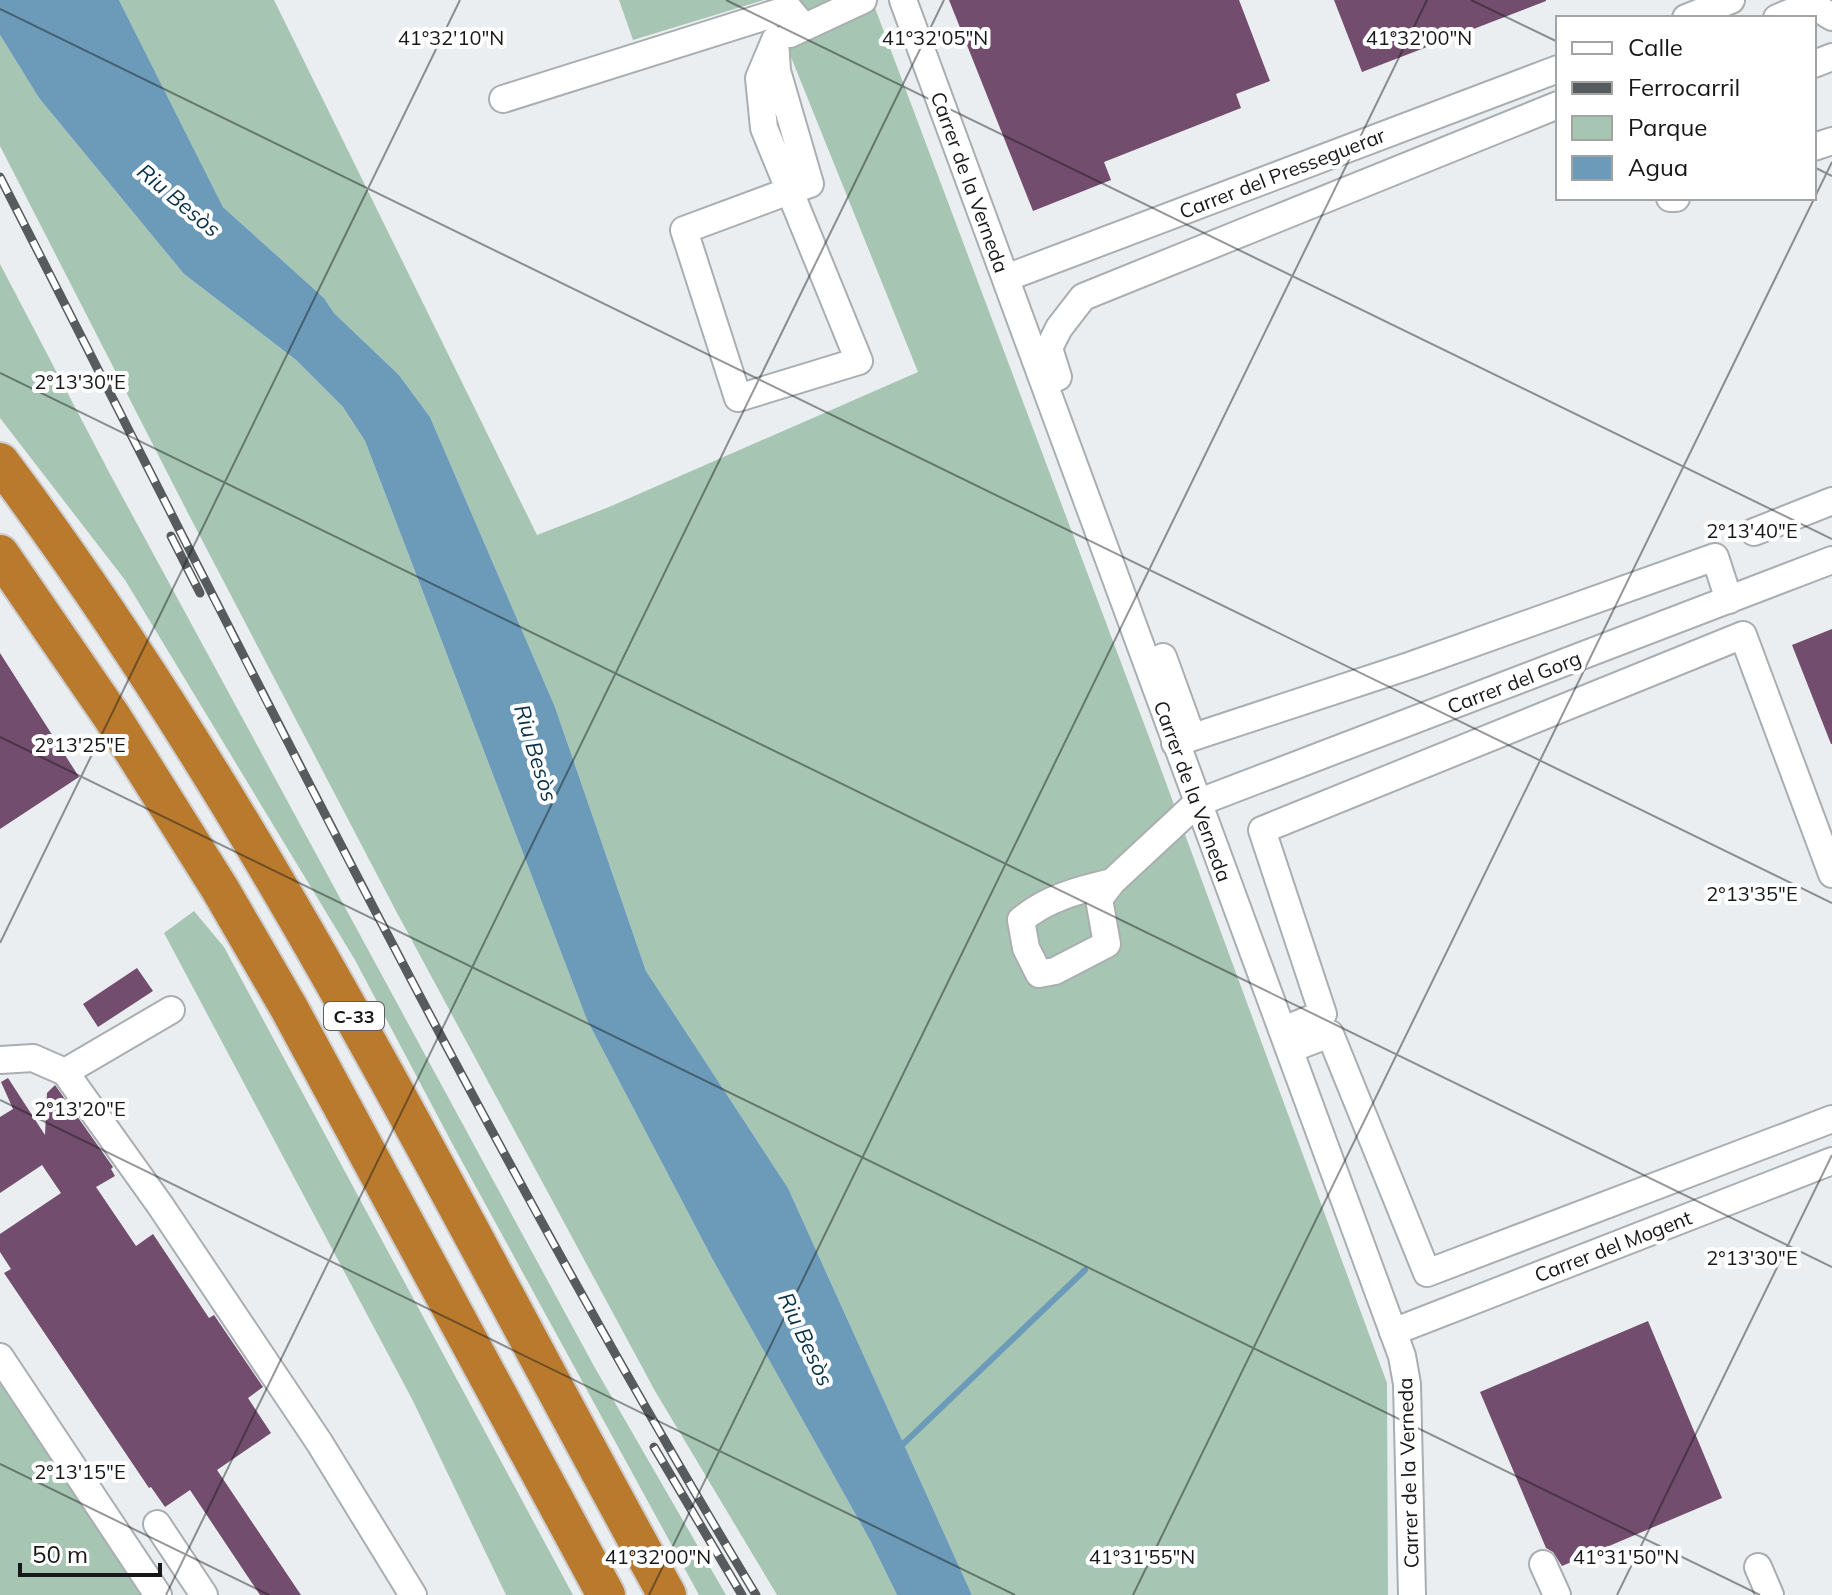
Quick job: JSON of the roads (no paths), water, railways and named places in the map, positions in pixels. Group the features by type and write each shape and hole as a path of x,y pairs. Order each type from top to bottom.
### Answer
{"highway":[{"name":"C-33","path":"0,462 177,717 295,912 396,1092 667,1595"},
{"name":"C-33","path":"0,554 112,717 220,889 289,1008 606,1595"}],"street":[{"path":"789,191 859,361 738,398 684,230 789,191 810,184 777,71 775,40 863,0"},
{"name":"Carrer de la Verneda","path":"903,0 1184,740 1197,803 1402,1356 1407,1384 1412,1595"},
{"path":"1691,16 1731,0"},
{"path":"1782,16 1811,4 1832,17"},
{"path":"503,99 789,9 804,27"},
{"name":"Carrer del Presseguerar","path":"1006,278 1556,70"},
{"path":"1556,106 1083,297 1059,328 1049,348 1184,740 1424,660 1715,557 1729,600"},
{"path":"1754,532 1832,501"},
{"name":"Carrer del Gorg","path":"1197,803 1832,560"},
{"path":"1287,1039 1323,1014 1262,830 1743,635 1832,874"},
{"path":"1112,882 1197,803"},
{"path":"65,1072 171,1010"},
{"path":"1287,1039 1330,1034 1427,1273 1832,1119"},
{"path":"0,1060 33,1058 65,1072 160,1205 275,1376 413,1595"},
{"name":"Carrer del Mogent","path":"1393,1332 1832,1161"},
{"path":"0,1357 158,1595"},
{"path":"157,1524 204,1595"},
{"path":"1543,1564 1557,1595"},
{"path":"1758,1567 1770,1595"}],"water":[{"name":"Riu Besòs","path":"0,0 119,0 223,207 324,298 334,313 399,375 430,417 555,707 646,971 788,1188 972,1595 897,1595 871,1542 714,1262 587,1020 365,441 343,407 296,360 184,274 39,98 0,35"}],"waterway":[{"path":"900,1447 1085,1270"}],"railway":[{"path":"0,177 273,714 459,1070 555,1247 756,1595"},
{"path":"171,536 200,593"},
{"path":"654,1447 742,1595"}]}
